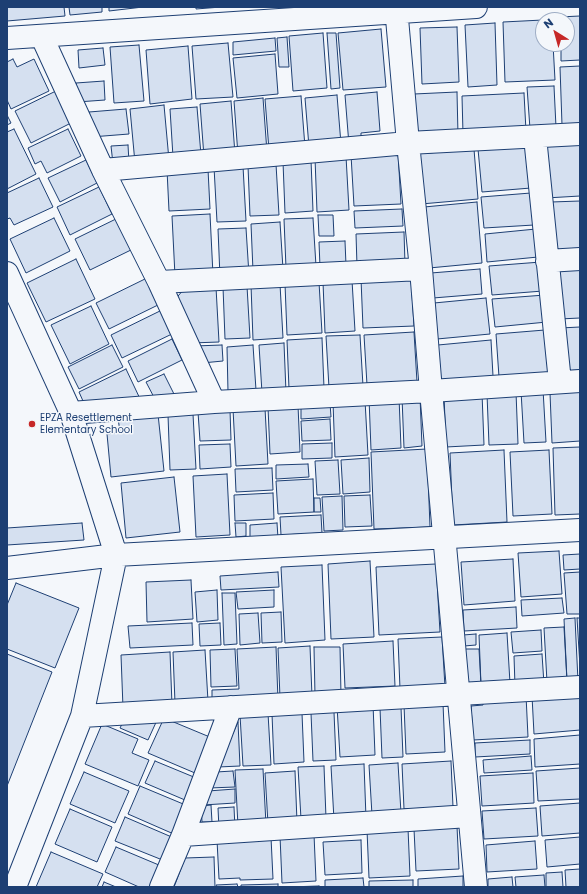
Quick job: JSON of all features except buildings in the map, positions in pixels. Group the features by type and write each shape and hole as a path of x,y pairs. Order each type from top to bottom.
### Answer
{"street":[{"path":"7,38 42,37 258,14 476,7"},
{"path":"396,10 421,269 430,391 476,887"},
{"path":"42,37 103,170 159,282 214,402"},
{"path":"103,170 408,143 580,134"},
{"path":"71,413 214,402 570,382 547,261 535,136"},
{"path":"547,261 580,259"},
{"path":"159,282 421,269"},
{"path":"7,273 71,413 116,555 82,716 16,887"},
{"path":"7,568 116,555 580,530"},
{"path":"82,716 580,687"},
{"path":"161,887 183,835 231,707"},
{"path":"183,835 470,816"}],"place":[{"name":"EPZA Resettlement Elementary School","path":"32,424"}]}
